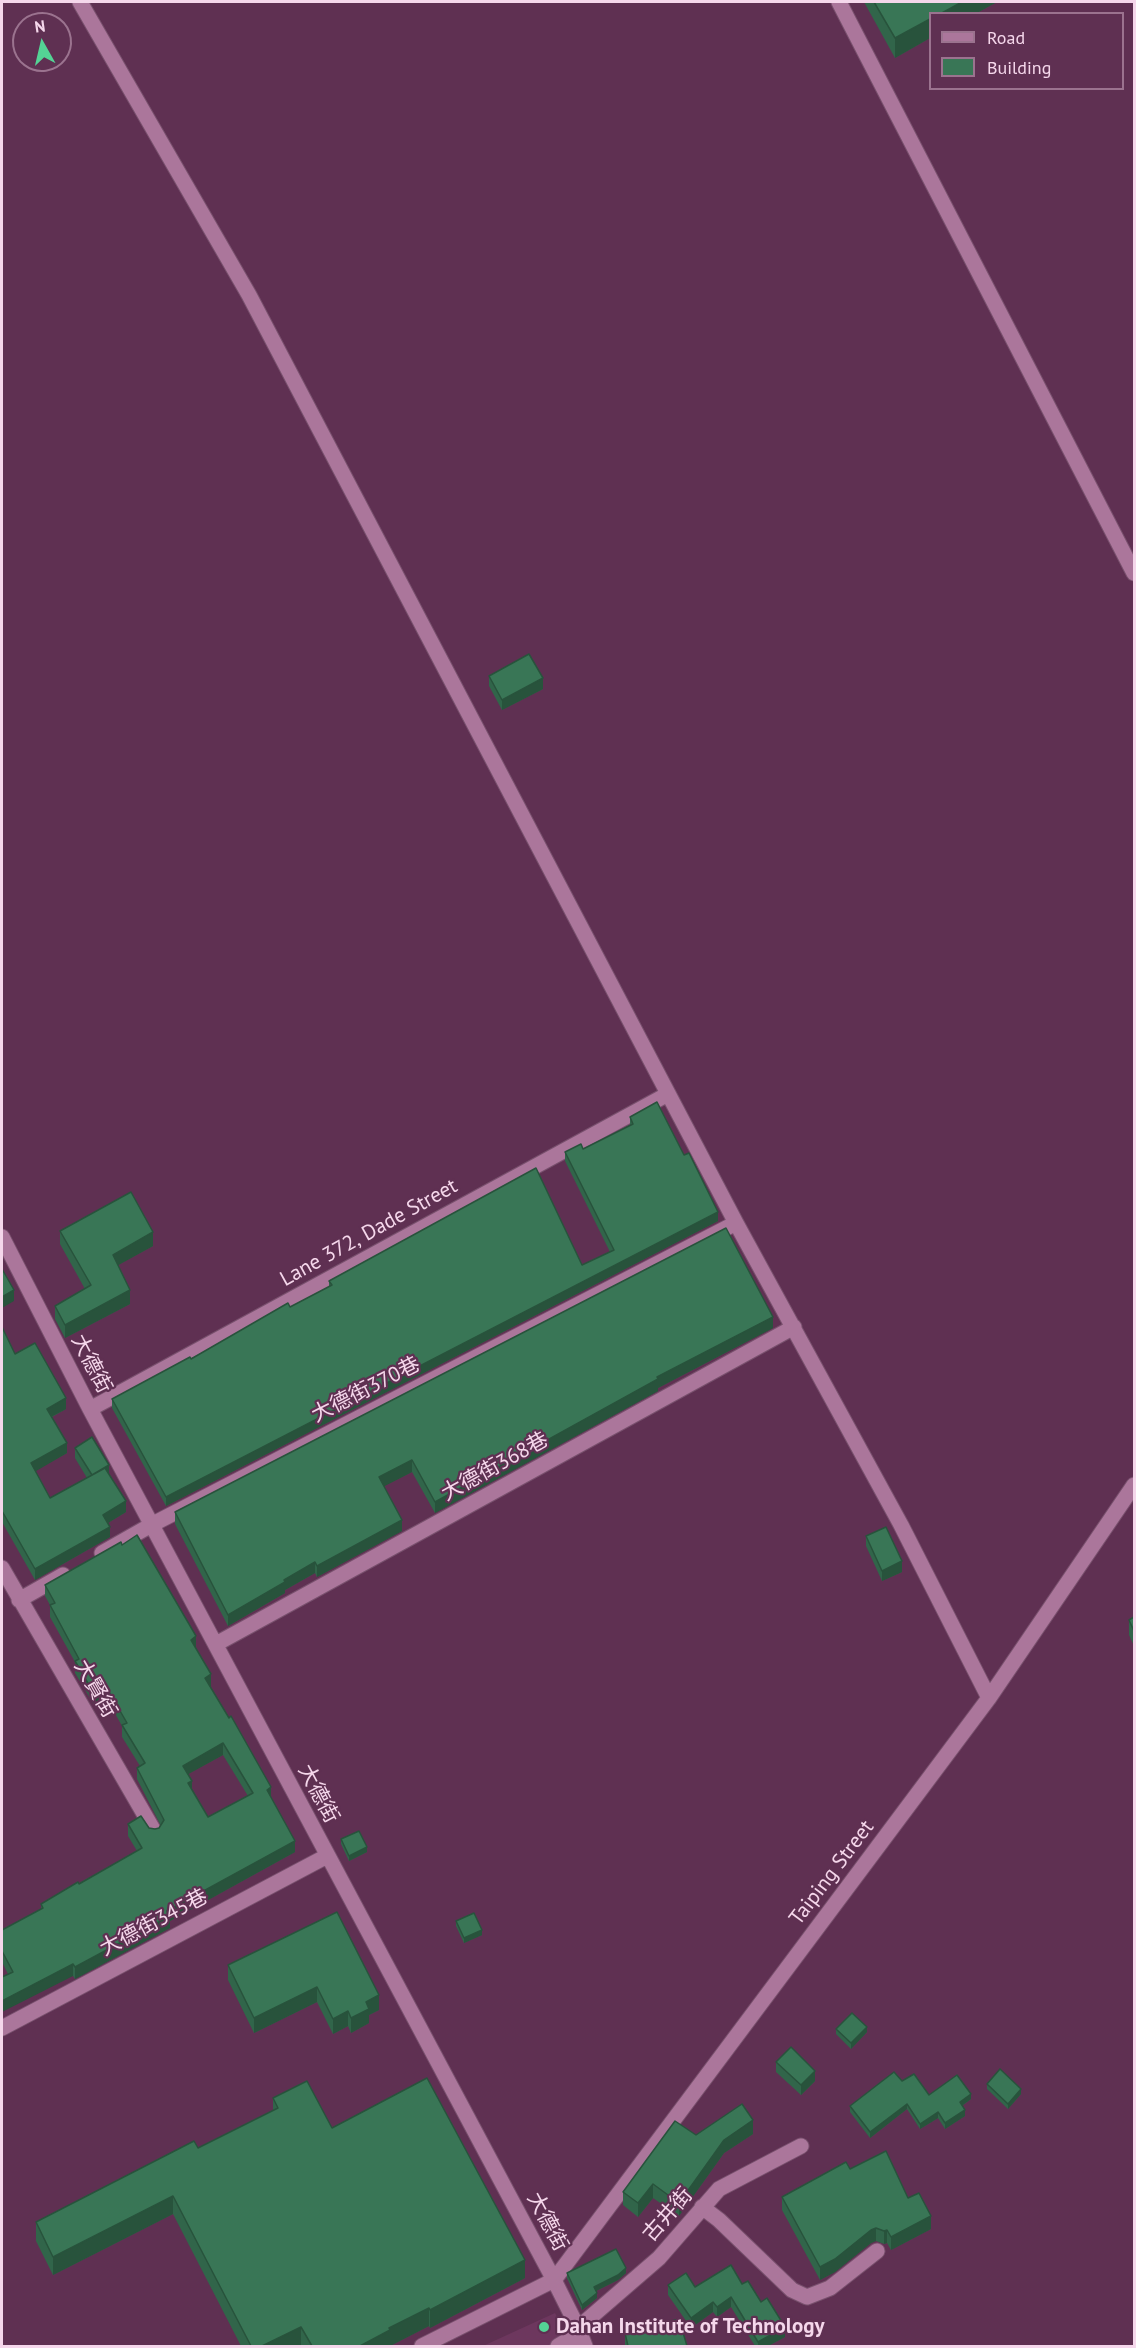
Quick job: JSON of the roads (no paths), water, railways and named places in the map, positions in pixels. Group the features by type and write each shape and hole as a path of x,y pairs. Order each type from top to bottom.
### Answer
{"street":[{"path":"80,2 249,295 668,1094 901,1525 988,1698"},
{"path":"839,2 1134,573"},
{"name":"Lane 372, Dade Street","path":"90,1408 668,1094"},
{"name":"大德街370巷","path":"19,1600 153,1524 736,1222"},
{"name":"大德街","path":"2,1237 8,1264 153,1524 327,1856 554,2280 581,2338"},
{"name":"大德街368巷","path":"216,1644 794,1327"},
{"name":"Taiping Street","path":"554,2280 988,1698 1134,1485"},
{"name":"大賢街","path":"2,1568 154,1831"},
{"name":"大德街345巷","path":"2,2028 327,1856"},
{"name":"古井街","path":"581,2338 659,2258 720,2188 801,2146"},
{"path":"702,2207 719,2220 792,2290 807,2296 830,2288 878,2251"},
{"path":"422,2346 554,2280"},
{"path":"558,2346 568,2340 581,2338"}],"place":[{"name":"Dahan Institute of Technology","path":"544,2327"}]}
